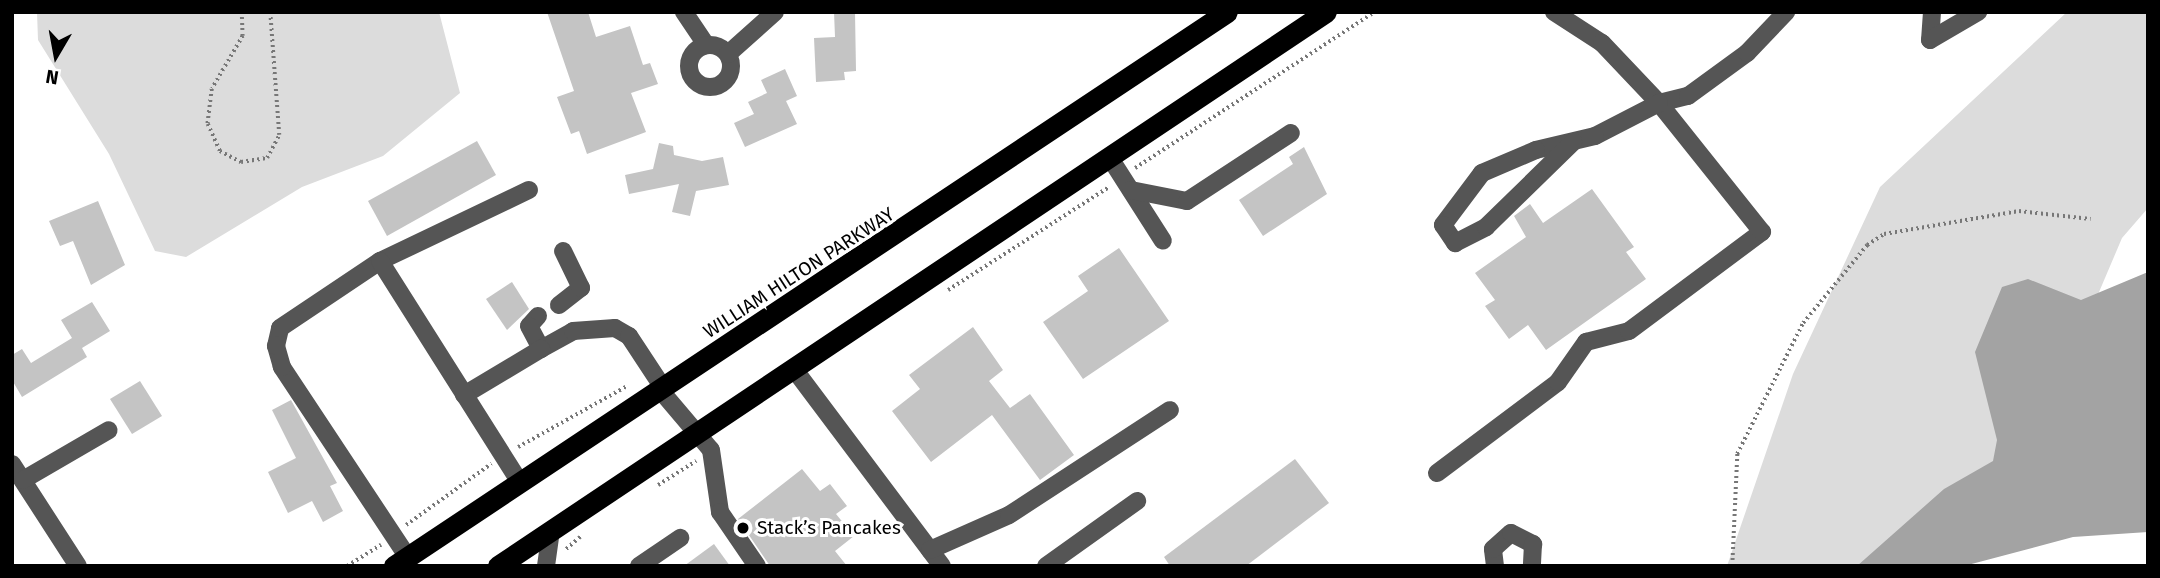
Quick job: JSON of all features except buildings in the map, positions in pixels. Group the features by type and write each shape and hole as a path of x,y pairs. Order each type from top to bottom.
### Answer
{"highway":[{"name":"WILLIAM HILTON PARKWAY","path":"400,561 659,384 1227,12"},
{"path":"498,566 705,441 794,369 1326,12"}],"street":[{"path":"684,12 706,45 728,54"},
{"path":"728,54 775,12"},
{"path":"1437,473 1558,382 1586,342 1629,331 1762,232 1659,103 1602,43 1555,12"},
{"path":"1573,142 1486,227 1455,243 1443,225 1482,173 1573,142 1659,103 1688,96 1748,53 1786,12"},
{"path":"1932,12 1930,40 1978,12"},
{"path":"706,45 689,62 698,83 722,84 731,70 728,54"},
{"path":"1126,184 1187,201 1291,133"},
{"path":"1110,158 1163,241"},
{"path":"400,561 393,536 282,367 276,346 280,328 380,261 529,190"},
{"path":"563,251 581,288 559,305 576,311 573,331"},
{"path":"380,261 519,481"},
{"path":"538,316 529,326 541,349"},
{"path":"464,395 573,331 615,328 705,441 720,512 757,566"},
{"path":"794,369 942,566"},
{"path":"930,550 1009,515 1170,410"},
{"path":"23,480 108,430"},
{"path":"12,464 78,566"},
{"path":"1046,566 1137,501"},
{"path":"546,562 551,532"},
{"path":"1495,566 1493,549 1511,533 1533,544 1532,566"},
{"path":"639,566 680,538"}],"path":[{"path":"242,12 243,36 212,89 208,124 220,151 241,162 267,158 279,135 270,12"},
{"path":"937,296 1007,258 1126,184 1374,12"},
{"path":"1732,566 1737,454 1803,323 1867,245 1884,234 2019,211 2091,219"},
{"path":"347,566 503,456 659,384"},
{"path":"648,490 705,441"},
{"path":"546,562 587,531"}],"shaded area":[{"path":"37,12 439,12 460,93 383,156 302,187 186,257 155,251 109,154 38,40"},
{"path":"2067,12 2148,12 2148,208 2122,238 2068,365 1920,566 1727,566 1793,374 1880,187"},
{"path":"2148,272 2148,532 2073,537 1964,566 1857,566 1944,489 1993,461 1997,440 1975,352 2002,287 2028,279 2081,300"}],"place":[{"name":"Stack’s Pancakes","path":"743,528"}]}
